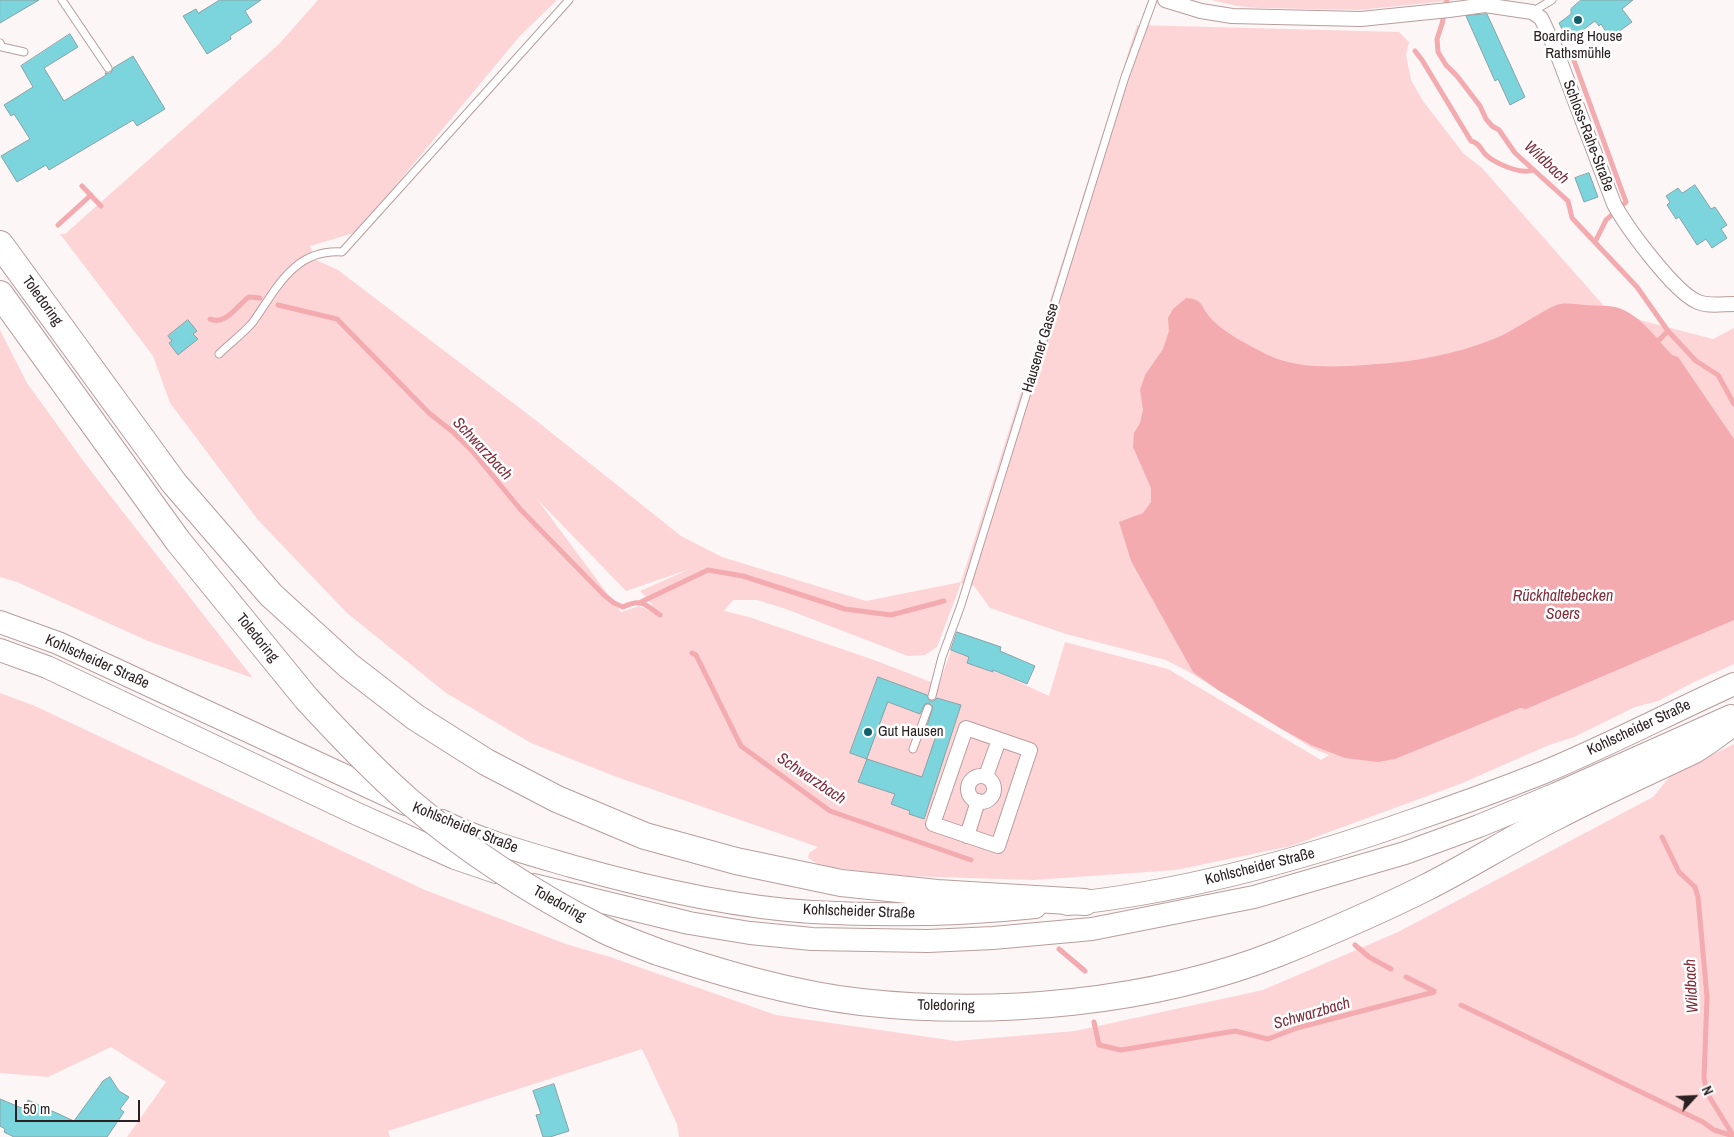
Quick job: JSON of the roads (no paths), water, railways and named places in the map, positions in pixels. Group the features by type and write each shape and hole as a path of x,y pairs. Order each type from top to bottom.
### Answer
{"highway":[{"name":"Toledoring","path":"0,244 174,483 264,587 349,666 415,717 486,762 557,799 645,836 736,862 841,883 938,893 1085,902"},
{"name":"Toledoring","path":"0,294 178,541 306,698 356,752 410,802 510,877 604,930 658,952 728,976 796,991 861,1002 941,1007 1019,1006 1086,1000 1182,984 1276,954 1424,888 1555,817 1694,750 1734,722"}],"main road":[{"name":"Kohlscheider Straße","path":"0,622 58,643 303,755 453,827 531,854 610,877 697,896 749,905 810,912 925,914 992,912 1085,902 1157,891 1246,872 1321,852 1463,803 1543,772 1734,684"},
{"name":"Kohlscheider Straße","path":"0,650 47,666 355,813 455,858 535,886 689,923 750,933 812,939 928,941 1054,934 1092,929 1254,897 1406,853 1478,826 1556,794 1734,715"}],"street":[{"path":"1165,0 1201,11 1232,16 1361,19 1445,11 1484,2 1532,12"},
{"name":"Schloss-Rahe-Straße","path":"1532,12 1541,18 1555,48 1621,218 1677,287 1696,302 1709,305 1734,304"},
{"path":"966,728 1030,750 998,846 967,836 933,824 966,728"},
{"path":"967,836 978,801 970,796 968,786 975,777 986,776 999,740"}],"lane":[{"path":"62,0 108,68"},
{"path":"219,354 252,323 276,286 306,258 328,251 342,252 569,0"},
{"name":"Hausener Gasse","path":"932,696 942,657 961,604 1125,77 1153,0"},
{"path":"1532,12 1552,0"},
{"path":"0,43 2,47 24,52"},
{"path":"913,749 928,708"}],"water":[{"name":"Rückhaltebecken Soers","path":"1186,298 1198,301 1220,327 1268,355 1293,363 1320,366 1390,363 1449,353 1499,337 1546,310 1561,304 1611,306 1632,314 1672,355 1678,357 1734,439 1734,620 1526,709 1520,708 1395,759 1378,762 1345,758 1311,745 1280,728 1218,690 1193,672 1131,561 1119,522 1143,513 1151,502 1151,488 1133,447 1134,433 1140,423 1143,410 1140,390 1145,375 1163,349 1169,331 1168,318 1173,309"}],"waterway":[{"name":"Wildbach","path":"1447,0 1437,39 1438,52 1446,65 1457,76 1480,106 1486,119 1499,130 1515,153 1568,201 1572,218 1637,287 1668,331 1696,361 1718,375 1734,404"},
{"path":"1415,51 1471,141 1478,144 1485,154 1501,164 1515,170 1533,170"},
{"path":"1573,58 1626,202 1606,220 1595,242"},
{"name":"Schwarzbach","path":"82,186 101,206"},
{"path":"58,225 91,195"},
{"name":"Schwarzbach","path":"210,319 221,320 231,314 249,297 260,298"},
{"name":"Schwarzbach","path":"278,305 337,319 429,413 453,432 473,452 521,510 604,595 623,607 639,603 660,615"},
{"name":"Wildbach","path":"1655,344 1668,331"},
{"path":"641,602 708,570 743,576 845,609 891,615 944,601"},
{"name":"Schwarzbach","path":"692,653 696,655 741,746 830,811 971,860"},
{"name":"Wildbach","path":"1662,837 1679,872 1695,887 1698,897 1707,997 1704,1078 1707,1093 1734,1137"},
{"path":"1355,945 1369,957 1391,969"},
{"name":"Schwarzbach","path":"1059,949 1085,971"},
{"path":"1406,977 1434,991"},
{"name":"Schwarzbach","path":"1094,1022 1099,1045 1121,1050 1235,1031 1268,1039 1297,1028 1434,992"},
{"name":"Schwarzbach","path":"1461,1005 1703,1122 1714,1130 1733,1136"}],"place":[{"name":"Boarding House Rathsmühle","path":"1578,20"},
{"name":"Gut Hausen","path":"868,732"}]}
